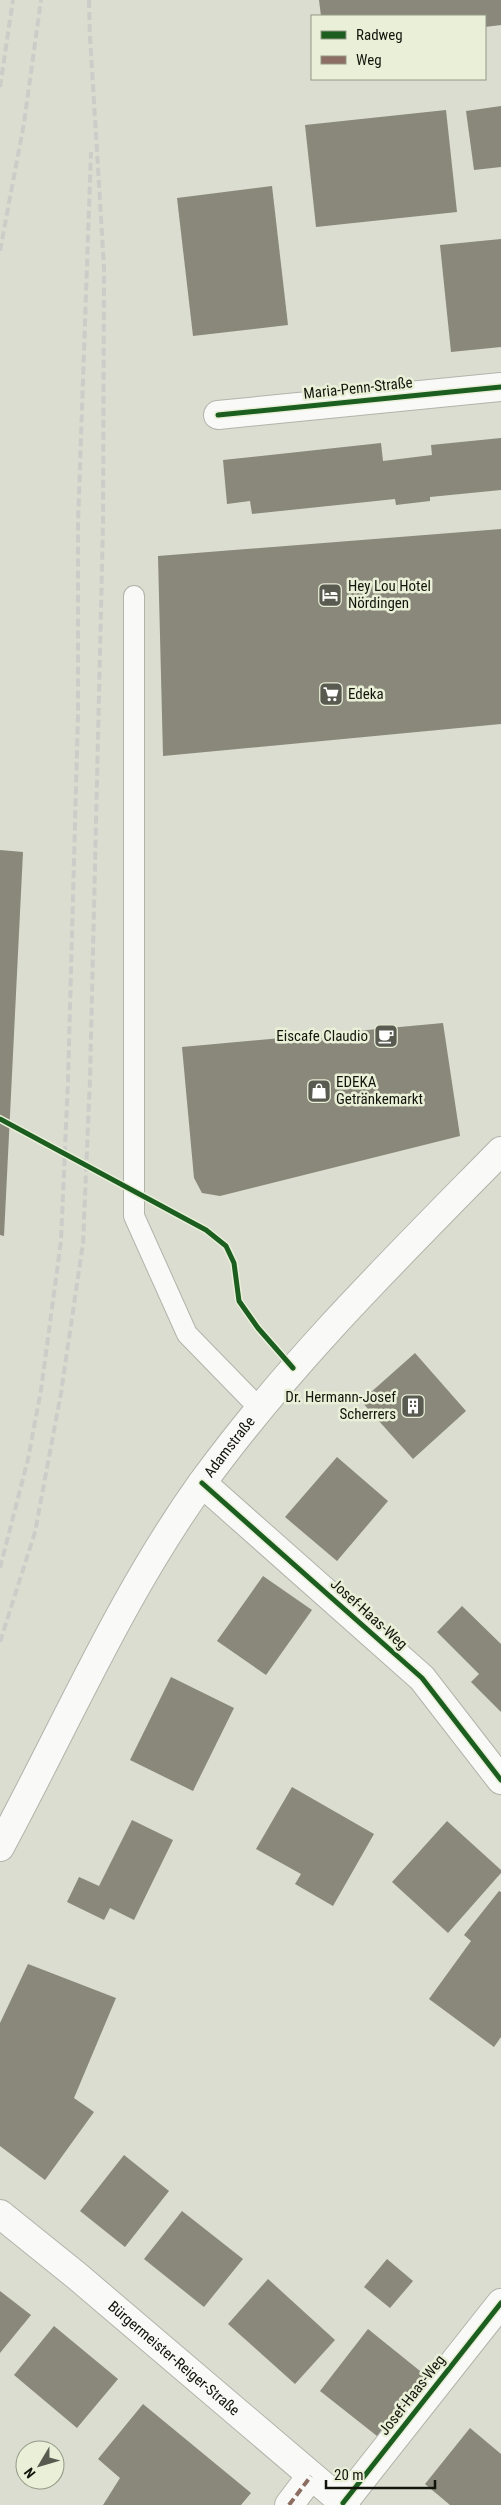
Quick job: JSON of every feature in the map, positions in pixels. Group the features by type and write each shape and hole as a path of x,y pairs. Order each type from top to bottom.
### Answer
{"main road":[{"name":"Maria-Penn-Straße","path":"218,415 501,387"},
{"name":"Adamstraße","path":"0,1847 47,1760 113,1628 155,1554 202,1483 293,1368 387,1267 501,1151"},
{"name":"Josef-Haas-Weg","path":"202,1483 422,1678 501,1780"},
{"name":"Bürgermeister-Reiger-Straße","path":"0,2214 77,2276 345,2504"},
{"name":"Josef-Haas-Weg","path":"345,2504 501,2303"},
{"path":"289,2505 311,2476"}],"lane":[{"path":"134,596 134,1216 187,1334 260,1409"}],"building":[{"path":"319,0 501,0 501,25 486,27 486,15 321,15"},
{"path":"501,106 501,167 474,170 466,111"},
{"path":"446,110 457,212 316,227 305,125"},
{"path":"272,186 288,325 193,336 177,198"},
{"path":"501,239 501,347 451,352 440,245"},
{"path":"501,438 501,490 430,497 430,501 396,505 395,499 252,514 250,501 227,504 223,460 381,443 383,461 432,455 431,445"},
{"path":"501,529 501,724 163,756 158,556"},
{"path":"0,850 23,852 4,1236 0,1235"},
{"name":"EDEKA Getränkemarkt","path":"443,1023 460,1136 220,1196 202,1193 194,1178 182,1047"},
{"name":"Dr. Hermann-Josef Scherrers","path":"415,1353 466,1411 413,1459 361,1401"},
{"path":"337,1457 388,1501 337,1561 285,1517"},
{"path":"263,1576 312,1610 266,1675 217,1641"},
{"path":"462,1606 501,1644 501,1712 471,1682 479,1674 437,1632"},
{"path":"171,1677 234,1708 193,1791 130,1760"},
{"path":"292,1787 374,1834 333,1906 295,1884 301,1874 256,1849"},
{"path":"132,1820 173,1840 134,1920 110,1908 104,1920 67,1902 79,1877 99,1886"},
{"path":"447,1821 501,1870 501,1873 448,1933 392,1882"},
{"path":"499,1891 501,1892 501,2037 494,2047 429,1999 471,1941 464,1935"},
{"path":"28,1964 116,1998 74,2098 94,2112 45,2180 0,2146 0,2023"},
{"path":"124,2155 169,2191 125,2247 80,2211"},
{"path":"182,2211 243,2259 204,2307 144,2259"},
{"path":"387,2259 413,2281 390,2308 364,2287"},
{"path":"268,2279 335,2340 295,2384 228,2324"},
{"path":"0,2291 31,2315 0,2353"},
{"path":"54,2326 118,2379 77,2428 14,2375"},
{"path":"368,2329 425,2375 377,2436 320,2391"},
{"path":"143,2404 251,2493 241,2505 103,2505 120,2478 98,2459"},
{"path":"470,2428 501,2454 501,2505 450,2505 425,2484"}],"railway":[{"path":"0,87 13,0"},
{"path":"0,251 24,123 41,0"},
{"path":"89,0 90,42"},
{"path":"0,1642 35,1532 61,1393 83,1243 90,1079 103,524 104,267 90,36"},
{"path":"0,1568 28,1459 41,1390 61,1241 68,1081 78,714 78,523 91,152"}],"marked path":[{"path":"289,2505 311,2476"}],"cycle path":[{"path":"218,415 501,387"},
{"path":"0,1119 206,1230 226,1246 234,1263 239,1301 258,1328 293,1368"},
{"path":"202,1483 422,1678 501,1780"},
{"path":"343,2503 501,2303"}],"place":[{"name":"Hey Lou Hotel Nördingen","path":"330,595"},
{"name":"Edeka","path":"331,694"},
{"name":"Eiscafe Claudio","path":"386,1036"},
{"name":"EDEKA Getränkemarkt","path":"319,1091"},
{"name":"Dr. Hermann-Josef Scherrers","path":"413,1406"}]}
